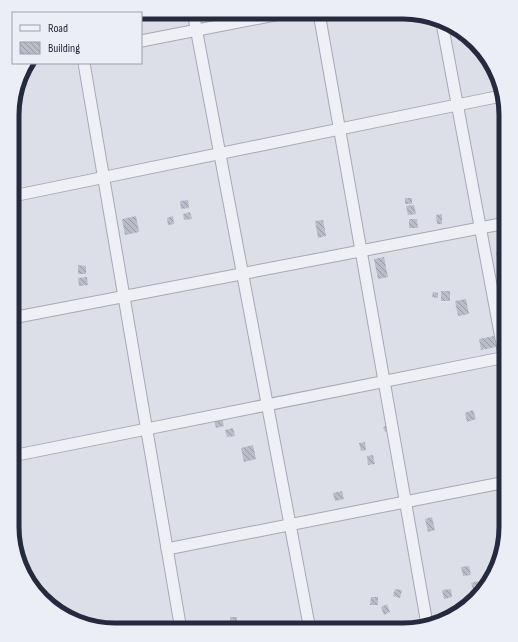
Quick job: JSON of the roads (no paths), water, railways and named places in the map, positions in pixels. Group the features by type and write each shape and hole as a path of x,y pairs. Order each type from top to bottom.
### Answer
{"street":[{"path":"194,19 309,623"},
{"path":"142,41 250,19"},
{"path":"319,19 427,620"},
{"path":"443,28 499,328"},
{"path":"84,64 180,623"},
{"path":"19,195 497,97"},
{"path":"19,317 499,224"},
{"path":"19,455 384,381 499,361"},
{"path":"167,549 499,483"}]}
